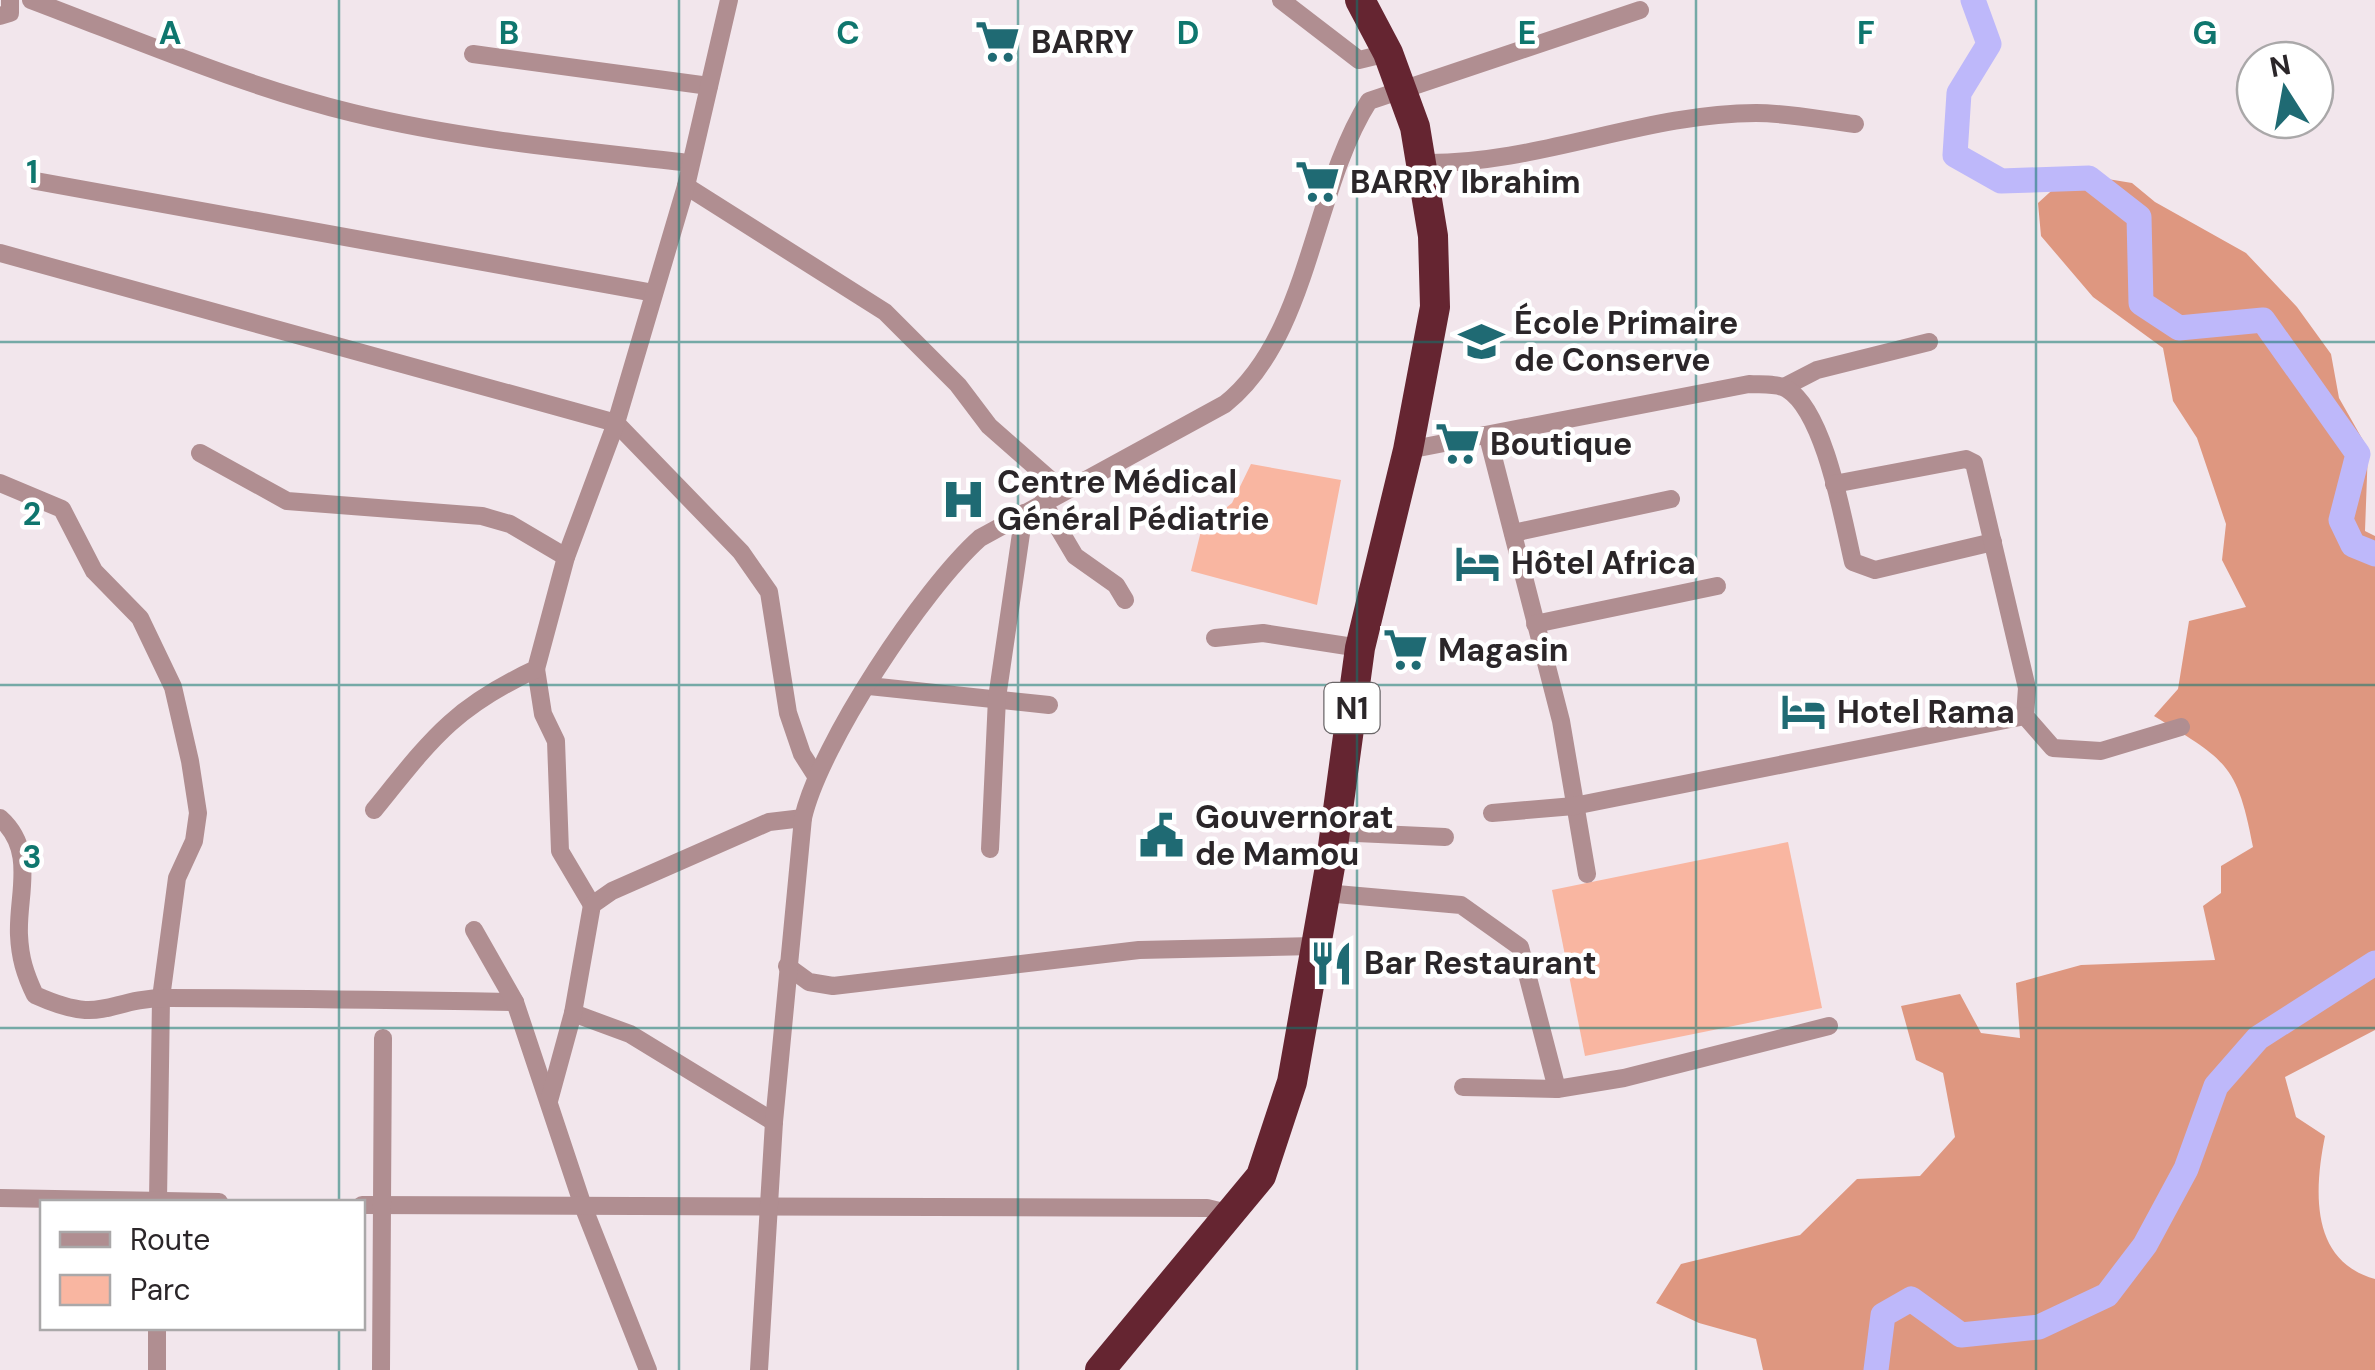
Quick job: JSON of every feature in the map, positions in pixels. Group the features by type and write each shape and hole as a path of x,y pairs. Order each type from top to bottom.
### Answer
{"highway":[{"name":"N1","path":"1100,1370 1261,1176 1292,1082 1325,894 1360,648 1408,450 1435,307 1434,236 1423,163 1403,91 1360,0"}],"street":[{"path":"0,16 10,13 10,0"},
{"path":"31,0 212,68 352,113 500,142 690,163"},
{"path":"548,1101 573,1013 592,905 560,851 556,742 542,714 536,669 566,557 616,423 686,186 730,0"},
{"path":"1282,0 1359,60 1388,53"},
{"path":"759,1370 774,1122 803,818 816,776 914,614 959,556 980,538 1225,404 1249,385 1273,344 1364,108 1374,97 1403,91 1640,10"},
{"path":"473,54 709,86"},
{"path":"1423,163 1472,164 1692,120 1756,113 1855,124"},
{"path":"36,181 654,293"},
{"path":"686,186 885,312 958,385 989,426 1063,491"},
{"path":"0,253 616,423 741,552 769,592 788,713 802,754 816,776"},
{"path":"1408,450 1718,389 1748,384 1784,387 1818,370 1929,342"},
{"path":"1784,387 1804,404 1834,484 1853,562 1861,568 1875,570 1992,542"},
{"path":"1488,437 1562,721 1587,874"},
{"path":"200,453 287,501 482,516 510,524 566,557"},
{"path":"1834,484 1966,459 1974,464 2027,688 2025,716 2053,748 2101,751 2181,726"},
{"path":"0,483 62,509 107,589 140,618 173,687 198,813 194,841 177,878 161,998 158,1200"},
{"path":"1513,533 1672,499"},
{"path":"1044,502 1075,556 1116,585 1125,600"},
{"path":"990,849 997,698 1024,513"},
{"path":"1535,624 1717,586"},
{"path":"1215,638 1263,633 1360,648"},
{"path":"374,810 445,722 494,688 536,669"},
{"path":"868,686 1048,705"},
{"path":"1492,814 1574,806 2025,716"},
{"path":"0,818 15,831 25,892 18,930 22,967 34,995 65,1009 94,1013 161,998 515,1002"},
{"path":"592,905 612,891 769,822 803,818"},
{"path":"1334,832 1445,836"},
{"path":"1325,894 1461,905 1520,947 1557,1089"},
{"path":"474,930 515,1002 583,1206 648,1370"},
{"path":"788,966 809,982 834,986 1138,950 1315,946"},
{"path":"573,1013 630,1034 774,1122"},
{"path":"1462,1087 1557,1089 1624,1078 1828,1026"},
{"path":"381,1370 372,1205 383,1038"},
{"path":"0,1198 79,1200"},
{"path":"372,1205 1207,1208 1232,1214"},
{"path":"157,1330 157,1370"}],"green space":[{"path":"1251,464 1341,480 1317,605 1191,571 1202,527 1232,503"},
{"path":"1788,842 1822,1008 1585,1056 1552,890"}],"shaded area":[{"path":"2071,173 2132,183 2155,202 2246,253 2297,307 2331,354 2339,398 2368,449 2365,531 2375,536 2375,1030 2285,1077 2296,1117 2325,1136 2319,1201 2328,1240 2338,1257 2375,1279 2375,1370 1763,1370 1756,1339 1699,1323 1656,1303 1681,1264 1800,1235 1857,1179 1920,1176 1955,1137 1943,1073 1916,1060 1901,1006 1960,994 1981,1033 2020,1038 2016,983 2081,965 2215,960 2203,906 2221,893 2221,866 2253,847 2241,797 2224,766 2197,743 2154,716 2178,689 2189,621 2246,607 2222,560 2226,524 2197,438 2173,401 2163,348 2093,297 2041,236 2038,203"}],"waterway":[{"path":"1973,0 1989,44 1959,93 1955,155 2001,181 2089,178 2139,217 2141,303 2179,328 2263,320 2358,454 2341,520 2353,545 2375,554"},
{"path":"1876,1370 1883,1315 1911,1299 1961,1335 2039,1327 2107,1295 2145,1245 2186,1169 2216,1086 2258,1038 2375,963"}],"place":[{"name":"BARRY","path":"998,42"},
{"name":"BARRY Ibrahim","path":"1317,182"},
{"name":"École Primaire de Conserve","path":"1481,341"},
{"name":"Boutique","path":"1457,444"},
{"name":"Centre Médical Général Pédiatrie","path":"964,500"},
{"name":"Hôtel Africa","path":"1478,563"},
{"name":"Magasin","path":"1405,650"},
{"name":"Hotel Rama","path":"1804,712"},
{"name":"Gouvernorat de Mamou","path":"1162,835"},
{"name":"Bar Restaurant","path":"1331,963"}]}
